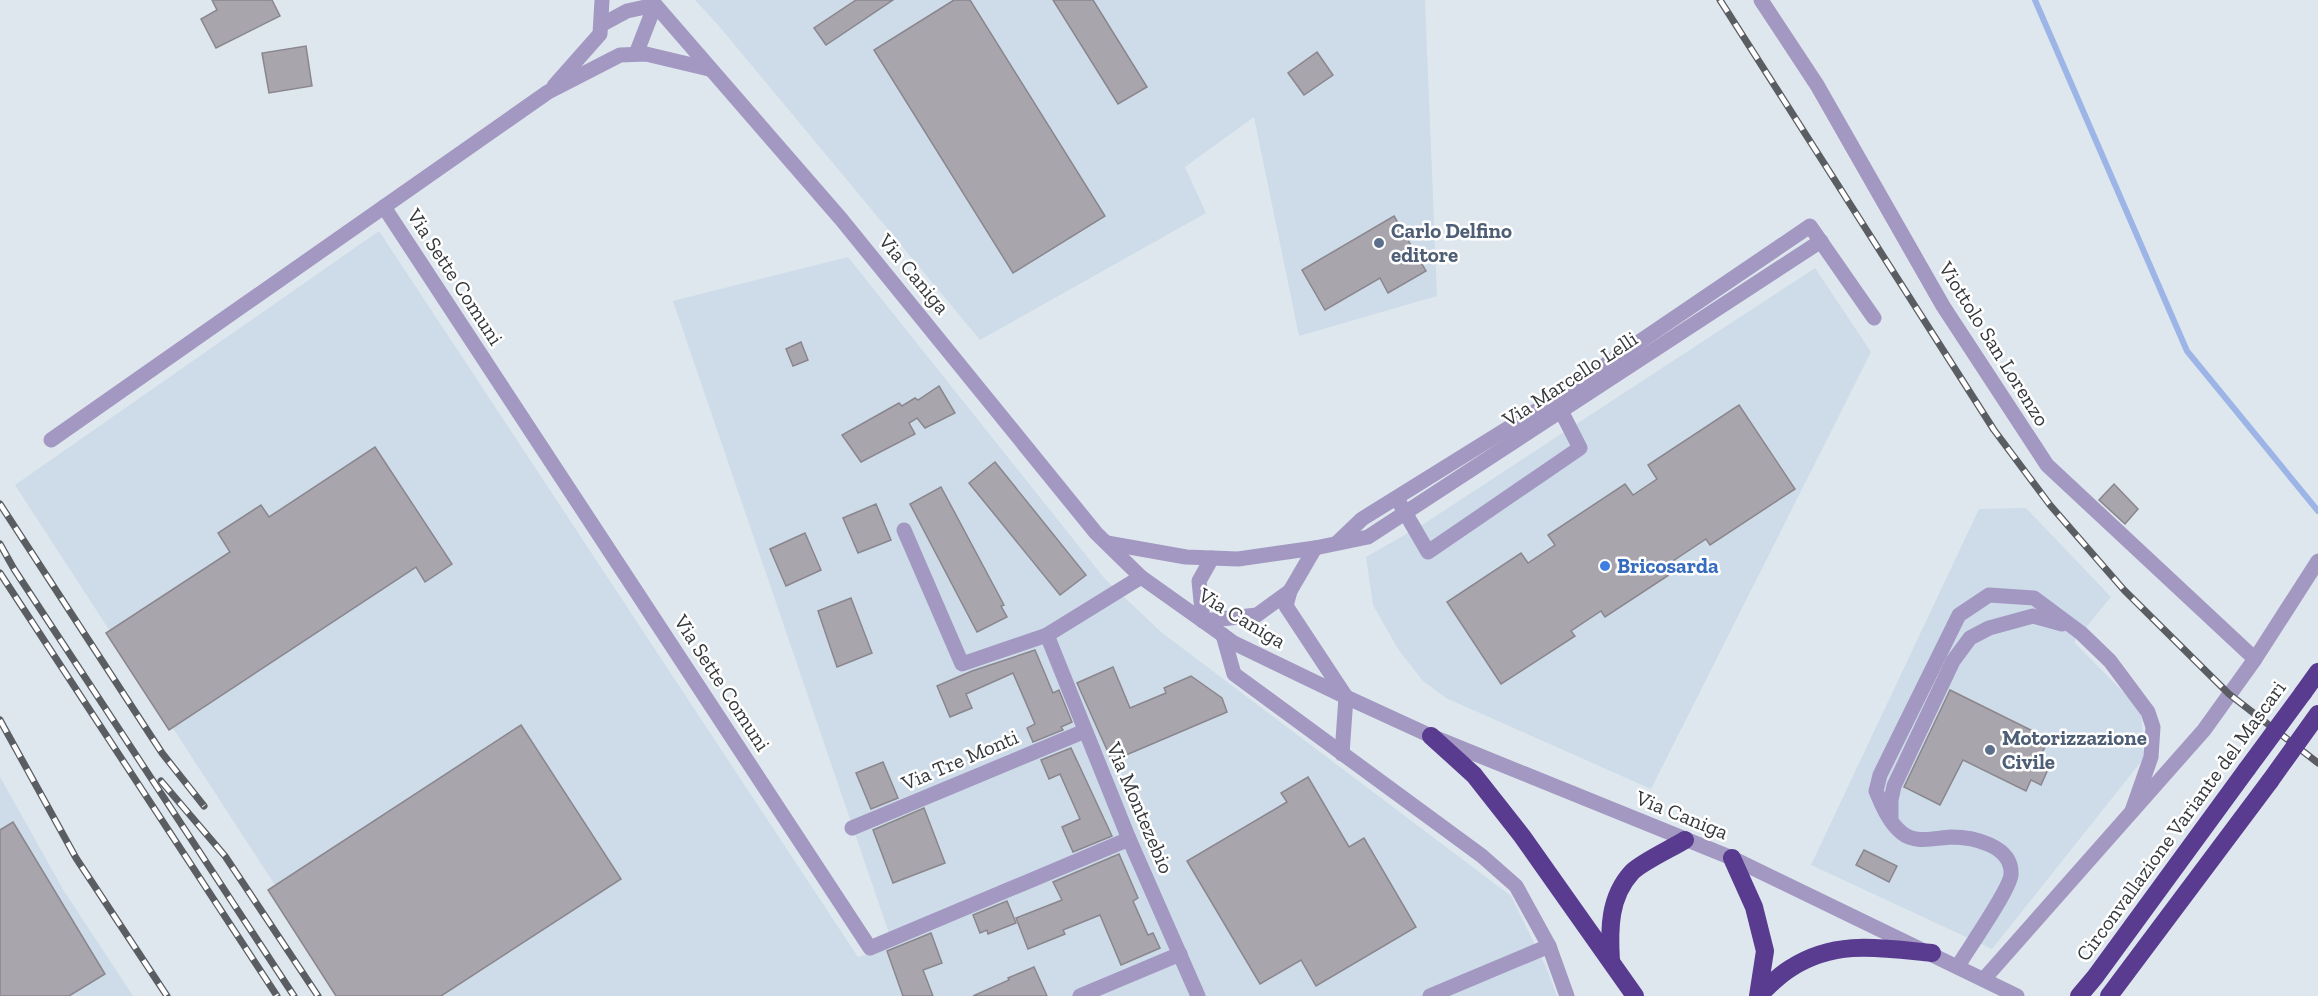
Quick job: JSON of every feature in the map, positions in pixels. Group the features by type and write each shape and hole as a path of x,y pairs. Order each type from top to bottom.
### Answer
{"highway":[{"name":"Circonvallazione Variante del Mascari","path":"2080,995 2095,978 2318,672"},
{"path":"2109,996 2318,714"},
{"path":"1431,736 1474,775 1522,836 1635,996"},
{"path":"1611,961 1609,934 1614,901 1633,871 1685,840"},
{"path":"1732,858 1754,907 1765,951 1759,996"},
{"path":"1759,996 1790,968 1823,952 1865,946 1932,953"}],"street":[{"name":"Via Sette Comuni","path":"548,92 600,34 602,0"},
{"name":"Viottolo San Lorenzo","path":"1761,0 1817,85 1943,306 2047,465 2255,659"},
{"path":"601,25 627,11 653,3"},
{"path":"636,54 653,3"},
{"name":"Via Caniga","path":"653,3 841,219 1107,543 1141,577 1234,643 1346,697 1431,736 1732,858 2018,996"},
{"name":"Via Sette Comuni","path":"51,440 548,92 620,55 646,54 709,69"},
{"name":"Via Sette Comuni","path":"384,207 870,948 1129,839"},
{"name":"Via Marcello Lelli","path":"1107,543 1186,557 1238,559 1315,548 1368,537 1558,404 1810,226 1821,241 1558,404 1396,497 1362,519 1338,543"},
{"path":"1821,241 1874,318"},
{"path":"1396,497 1428,552 1580,448 1558,404"},
{"path":"904,530 962,664 1047,635 1141,577"},
{"path":"1315,548 1290,591 1286,606 1346,697 1342,754"},
{"path":"1212,558 1199,581 1203,621 1257,615 1290,591"},
{"path":"1984,979 2204,730 2255,659 2318,561"},
{"path":"1958,966 2001,896 2011,875 2008,863 2001,853 1985,842 1967,837 1917,840 1903,834 1886,813 1876,791 1880,775 1959,615 1989,595 2034,598 2081,633 2116,670 2148,712 2153,727 2151,757 2132,811"},
{"path":"1893,822 1890,816 1894,786 1953,661 1970,638 1989,628 2033,616 2063,624 2081,633"},
{"name":"Via Montezebio","path":"1047,635 1129,839 1198,996"},
{"path":"1223,635 1234,674 1482,856 1516,886 1549,946 1568,996"},
{"name":"Via Tre Monti","path":"852,828 1085,730"},
{"path":"1430,996 1549,946"},
{"path":"1080,996 1180,954"}],"shaded area":[{"path":"695,0 1425,0 1437,296 1299,336 1254,117 1185,167 1206,213 980,340"},
{"path":"379,231 858,957 893,945 673,301 848,257 1105,579 1161,632 1511,896 1546,967 1557,996 347,996 15,485"},
{"path":"1815,268 1871,352 1651,789 1446,698 1423,681 1398,649 1373,605 1366,557 1422,525"},
{"path":"2026,508 2111,597 2074,642 2141,710 2144,758 1992,949 1811,865 1979,509"},
{"path":"0,777 64,891 133,996 0,996"}],"building":[{"path":"212,0 272,0 280,16 216,48 201,19 217,10"},
{"path":"856,0 893,0 826,45 814,28"},
{"path":"954,0 970,0 1105,216 1013,273 874,50"},
{"path":"1053,0 1093,0 1147,87 1118,104"},
{"path":"306,46 312,86 269,93 262,53"},
{"path":"1317,52 1333,75 1304,95 1288,73"},
{"name":"Carlo Delfino editore","path":"1394,216 1426,271 1388,293 1380,278 1325,310 1302,270"},
{"path":"801,342 808,360 793,366 786,349"},
{"path":"939,386 955,413 925,428 917,418 909,423 915,434 861,462 842,435 899,403 902,406 915,398 918,400"},
{"path":"1739,405 1795,489 1710,545 1706,539 1673,561 1678,569 1605,617 1601,611 1571,631 1575,636 1501,684 1447,602 1521,553 1528,563 1555,545 1548,535 1625,484 1633,495 1657,479 1648,465"},
{"path":"375,447 452,564 425,582 416,567 169,730 106,633 230,552 218,533 261,505 269,517"},
{"path":"995,462 1086,575 1060,595 969,483"},
{"path":"2114,484 2138,509 2125,524 2099,500"},
{"path":"941,487 1004,605 1001,606 1007,617 977,632 910,504"},
{"path":"876,504 891,540 858,553 843,518"},
{"path":"805,533 821,570 786,586 770,549"},
{"path":"851,598 872,653 837,667 818,611"},
{"path":"1035,650 1053,693 1059,690 1072,722 1061,727 1063,730 1033,742 1027,728 1035,724 1013,673 966,694 972,708 950,717 937,686 972,671"},
{"path":"1113,667 1130,708 1166,693 1164,688 1191,676 1222,698 1227,712 1112,761 1077,683"},
{"name":"Motorizzazione Civile","path":"1950,690 2049,739 2038,761 2049,767 2041,785 2031,780 2026,791 1963,760 1940,805 1904,787"},
{"path":"521,725 621,879 441,996 336,996 268,890"},
{"path":"1071,748 1112,836 1073,852 1062,827 1080,819 1060,774 1049,779 1041,760"},
{"path":"883,762 898,798 871,809 856,773"},
{"path":"1308,777 1349,847 1364,838 1416,927 1316,986 1301,960 1260,984 1187,861 1287,802 1281,793"},
{"path":"924,808 945,863 893,883 873,830"},
{"path":"13,822 105,974 69,996 0,996 0,830"},
{"path":"1864,850 1897,866 1889,882 1856,865"},
{"path":"1119,854 1138,898 1133,901 1148,935 1153,933 1160,948 1121,965 1100,915 1063,930 1065,934 1028,949 1016,918 1062,900 1053,882"},
{"path":"1007,901 1016,923 988,934 987,930 980,933 973,915"},
{"path":"931,933 942,963 923,970 933,996 903,996 887,951"},
{"path":"1034,967 1047,996 973,996 1009,980 1008,978"}],"waterway":[{"path":"2035,0 2187,351 2318,511"}],"railway":[{"path":"1720,0 1994,430 2050,505 2124,590 2229,694 2318,763"},
{"path":"0,504 162,753 204,806"},
{"path":"0,544 14,569 294,996"},
{"path":"0,573 277,996"},
{"path":"0,720 76,858 167,996"},
{"path":"161,781 225,856 318,996"}],"place":[{"name":"Carlo Delfino editore","path":"1379,243"},
{"name":"Bricosarda","path":"1605,566"},
{"name":"Motorizzazione Civile","path":"1990,750"}]}
